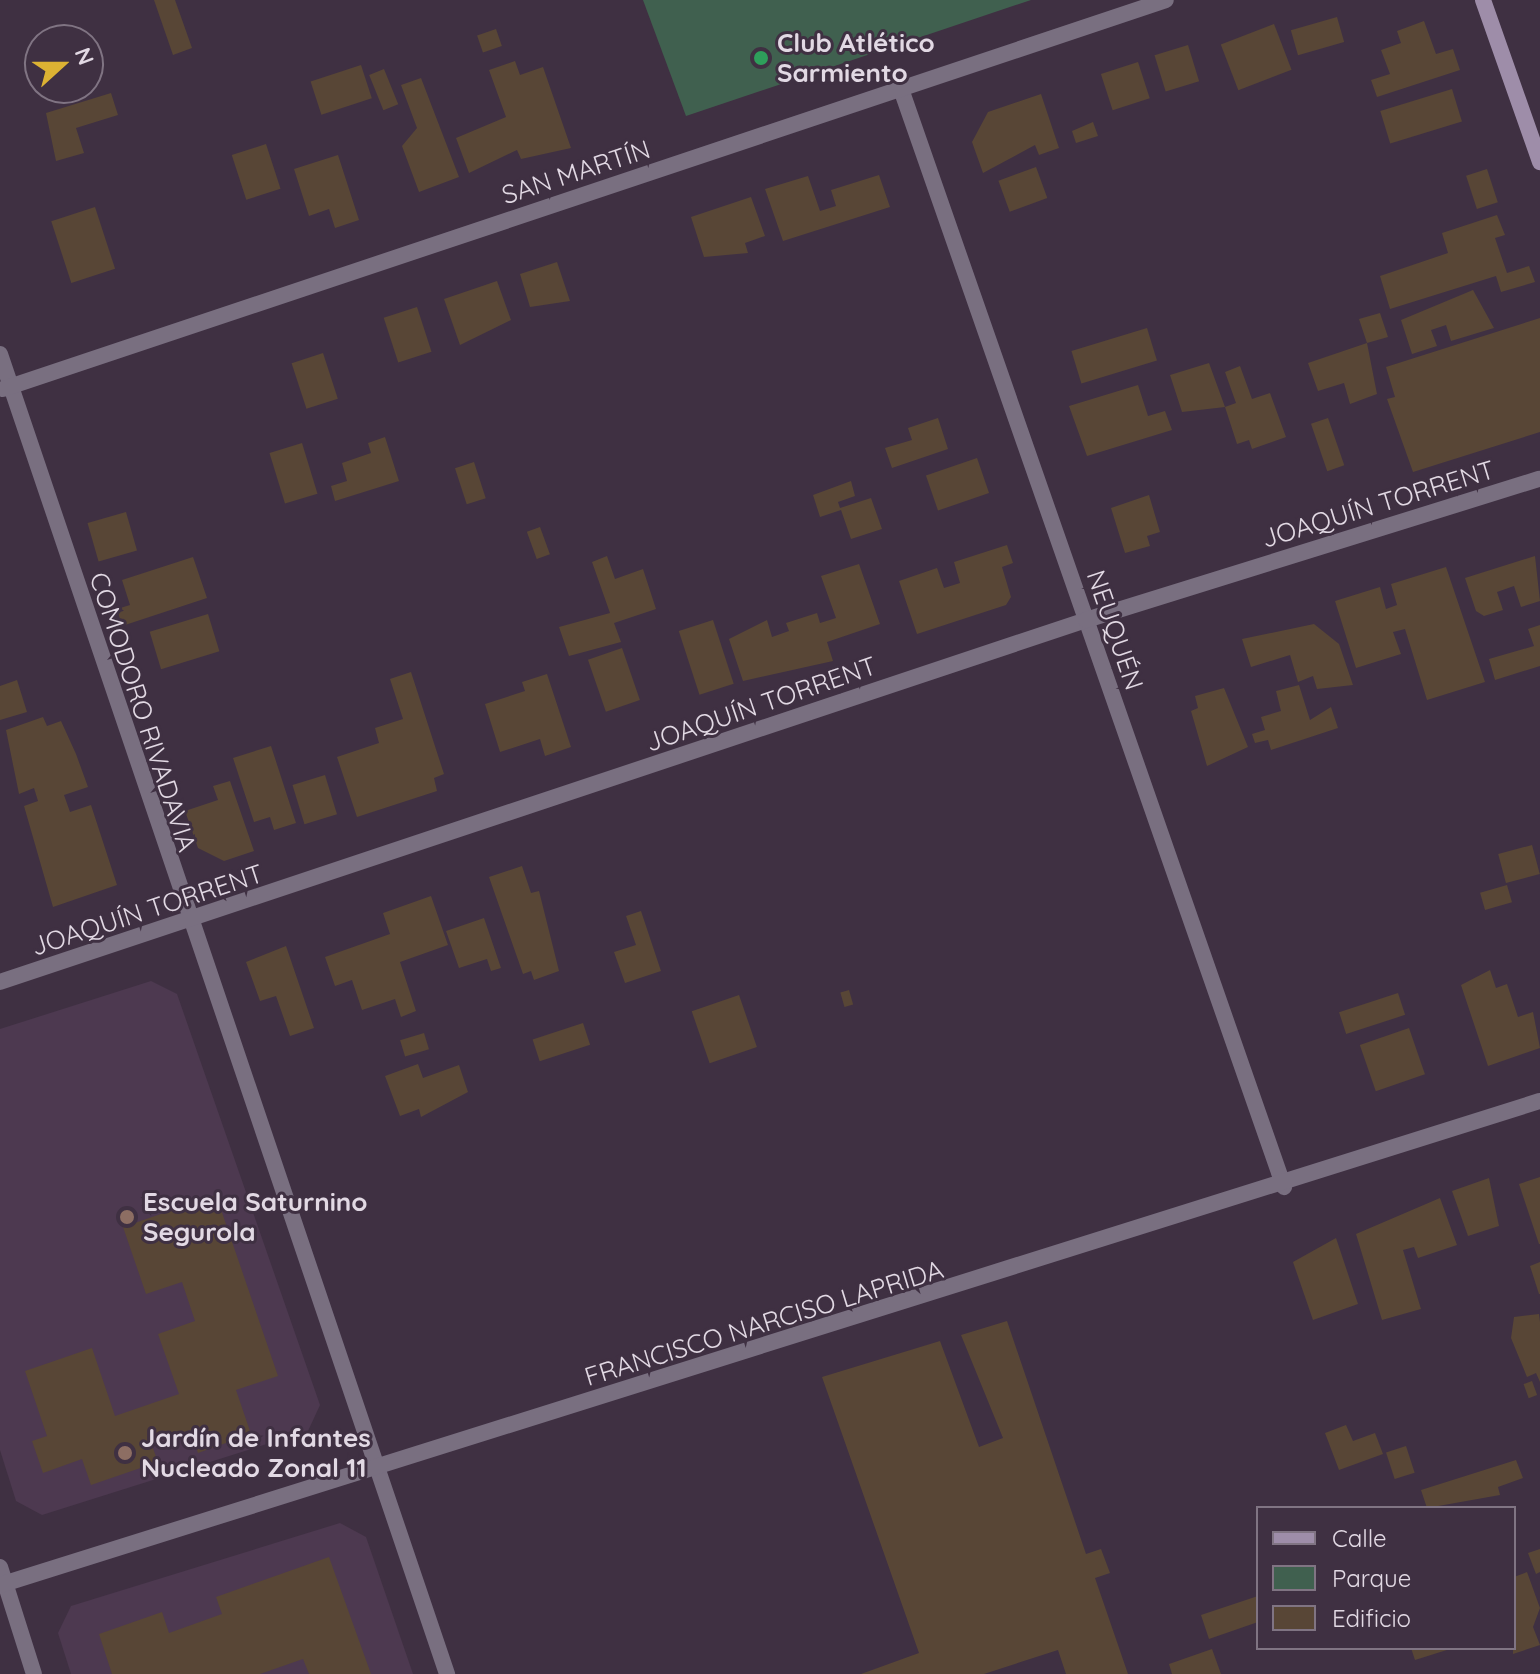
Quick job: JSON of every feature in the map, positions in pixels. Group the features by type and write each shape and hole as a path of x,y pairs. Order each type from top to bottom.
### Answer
{"main road":[{"path":"1483,0 1540,162"}],"street":[{"name":"SAN MARTÍN","path":"5,388 1166,0"},
{"name":"NEUQUÉN","path":"901,89 1284,1187"},
{"name":"COMODORO RIVADAVIA","path":"0,354 5,388 447,1674"},
{"name":"JOAQUÍN TORRENT","path":"0,982 187,924 1086,620 1540,479"},
{"name":"FRANCISCO NARCISO LAPRIDA","path":"3,1584 1284,1187 1540,1101"},
{"path":"0,1567 34,1674"}],"shaded area":[{"name":"Escuela Saturnino Segurola","path":"151,981 177,994 320,1405 308,1431 42,1515 16,1501 0,1450 0,1029"},
{"path":"340,1523 366,1537 413,1674 71,1674 58,1633 71,1606"}],"green space":[{"name":"Club Atlético Sarmiento","path":"643,0 1031,0 686,116"}],"building":[{"path":"154,0 175,0 192,48 173,55"},
{"path":"1337,17 1344,42 1298,55 1291,30"},
{"path":"1424,21 1436,54 1453,49 1460,70 1377,97 1371,80 1390,74 1381,50 1401,43 1397,31"},
{"path":"1274,24 1292,70 1238,90 1221,44"},
{"path":"496,29 502,46 483,53 477,36"},
{"path":"1188,45 1199,81 1166,92 1155,55"},
{"path":"515,61 520,75 543,67 571,148 521,159 517,150 469,173 456,138 506,117 489,70"},
{"path":"1138,62 1150,98 1113,110 1101,74"},
{"path":"361,65 372,98 321,115 311,81"},
{"path":"384,69 398,104 383,110 369,75"},
{"path":"421,78 459,177 419,192 402,146 417,128 401,85"},
{"path":"1452,89 1462,122 1390,143 1380,111"},
{"path":"111,93 118,115 76,128 84,153 56,161 46,113 75,104 104,104 104,95"},
{"path":"1041,94 1059,148 1039,155 1035,145 983,173 972,142 988,112"},
{"path":"1093,122 1098,136 1076,143 1072,131"},
{"path":"266,144 281,189 246,200 232,155"},
{"path":"338,155 359,220 335,228 329,209 309,216 294,169"},
{"path":"1036,167 1047,198 1010,212 998,181"},
{"path":"1487,169 1498,202 1477,209 1466,176"},
{"path":"879,175 890,207 783,241 765,189 808,176 820,211 836,206 831,190"},
{"path":"751,197 765,236 745,243 748,253 704,257 691,217"},
{"path":"95,207 115,269 71,283 51,221"},
{"path":"1497,215 1505,235 1495,238 1507,273 1529,266 1535,282 1501,292 1496,276 1390,309 1380,276 1448,253 1442,233"},
{"path":"557,262 570,301 530,307 520,274"},
{"path":"497,281 511,320 460,345 444,299"},
{"path":"1473,290 1494,328 1451,341 1446,325 1431,330 1437,346 1412,354 1401,320"},
{"path":"417,307 432,352 398,363 384,318"},
{"path":"1380,313 1388,337 1367,343 1359,319"},
{"path":"1540,318 1540,432 1413,472 1387,399 1395,397 1386,367"},
{"path":"1147,328 1157,361 1081,384 1071,351"},
{"path":"1367,343 1377,394 1350,404 1344,383 1318,391 1308,363"},
{"path":"323,353 338,399 306,409 292,363"},
{"path":"1209,363 1225,407 1182,412 1170,375"},
{"path":"1240,366 1252,399 1270,393 1286,437 1252,449 1249,440 1237,444 1225,407 1236,403 1225,372"},
{"path":"1138,385 1148,416 1165,411 1172,430 1087,456 1069,406"},
{"path":"938,418 948,449 892,468 885,448 912,440 908,428"},
{"path":"1328,418 1344,465 1327,471 1311,424"},
{"path":"385,437 399,481 335,501 331,486 347,481 342,463 371,453 368,443"},
{"path":"302,443 317,494 285,504 269,453"},
{"path":"977,458 989,493 938,511 926,476"},
{"path":"474,462 486,498 467,504 455,468"},
{"path":"851,481 855,496 838,502 840,508 871,498 882,529 851,539 841,510 820,517 813,495"},
{"path":"1149,495 1160,532 1147,536 1150,546 1125,553 1111,508"},
{"path":"126,512 137,550 99,561 88,523"},
{"path":"540,527 550,554 537,559 527,532"},
{"path":"1007,545 1013,563 1002,567 1011,597 1006,605 917,634 899,581 937,568 944,588 960,583 954,562"},
{"path":"607,556 615,579 643,569 656,609 614,623 621,642 569,656 559,627 610,613 592,562"},
{"path":"1535,556 1540,601 1521,607 1514,586 1497,592 1503,610 1484,616 1476,611 1465,578"},
{"path":"193,557 207,598 122,626 117,609 130,605 122,580"},
{"path":"859,564 880,624 827,642 833,661 743,681 729,639 767,620 772,637 789,631 786,623 817,613 820,623 836,618 821,576"},
{"path":"1446,567 1485,682 1427,700 1405,629 1393,632 1401,654 1356,668 1335,601 1380,587 1386,609 1397,605 1391,584"},
{"path":"208,614 219,651 161,669 150,632"},
{"path":"713,620 734,684 699,695 679,631"},
{"path":"1314,624 1339,644 1353,685 1317,689 1313,676 1298,682 1290,655 1251,667 1242,639"},
{"path":"1540,625 1540,666 1495,680 1489,659 1534,646 1528,629"},
{"path":"622,648 640,700 606,712 588,660"},
{"path":"411,672 444,774 434,778 437,791 357,817 337,757 379,743 375,728 403,719 390,679"},
{"path":"547,674 571,747 545,756 540,739 500,752 485,704 525,691 522,682"},
{"path":"17,680 27,712 0,720 0,686"},
{"path":"1299,685 1310,720 1331,707 1338,728 1271,750 1268,740 1255,743 1252,734 1265,730 1261,717 1281,711 1276,691"},
{"path":"1224,688 1248,747 1207,766 1191,711 1198,708 1195,696"},
{"path":"43,717 47,726 61,721 76,754 88,787 64,795 70,812 91,805 117,885 53,907 24,806 38,801 34,788 19,794 6,730"},
{"path":"271,746 296,823 274,830 270,817 254,822 233,758"},
{"path":"325,775 337,814 304,824 292,785"},
{"path":"230,781 254,851 224,861 198,848 185,811 218,800 213,786"},
{"path":"1532,845 1540,874 1506,883 1498,854"},
{"path":"522,866 531,893 539,891 559,971 534,980 531,971 523,974 489,877"},
{"path":"1507,885 1512,902 1485,910 1480,893"},
{"path":"431,896 448,945 400,962 416,1011 401,1017 395,999 362,1010 352,980 335,986 325,957 390,934 383,913"},
{"path":"641,911 661,971 625,983 614,952 636,945 626,916"},
{"path":"484,918 501,968 491,971 487,959 459,968 446,931"},
{"path":"286,946 314,1028 290,1036 276,996 260,1001 246,962"},
{"path":"1490,970 1496,988 1507,984 1518,1017 1533,1012 1540,1048 1488,1066 1461,985"},
{"path":"849,990 853,1004 844,1007 840,992"},
{"path":"1398,993 1405,1015 1346,1034 1339,1012"},
{"path":"739,995 757,1047 710,1063 692,1011"},
{"path":"583,1023 590,1045 540,1061 533,1039"},
{"path":"1409,1028 1425,1074 1376,1091 1360,1045"},
{"path":"424,1033 429,1049 405,1057 400,1040"},
{"path":"418,1064 423,1078 459,1065 468,1092 421,1117 419,1109 400,1116 385,1076"},
{"path":"1540,1177 1540,1244 1539,1244 1519,1184"},
{"path":"1489,1178 1499,1226 1468,1236 1452,1191"},
{"path":"216,1195 278,1376 236,1390 251,1434 198,1453 190,1430 151,1443 158,1462 91,1485 82,1459 43,1473 32,1441 47,1436 25,1371 92,1348 115,1416 179,1394 158,1334 195,1321 182,1282 146,1294 123,1227"},
{"path":"1440,1198 1457,1245 1418,1258 1414,1247 1403,1250 1421,1309 1382,1320 1356,1234"},
{"path":"1336,1238 1358,1304 1313,1320 1293,1262"},
{"path":"1540,1262 1540,1294 1539,1294 1530,1266"},
{"path":"1539,1314 1540,1382 1536,1373 1527,1377 1511,1338 1514,1317"},
{"path":"1007,1321 1086,1554 1101,1549 1110,1573 1095,1578 1128,1674 1066,1674 1058,1650 984,1674 861,1674 919,1653 822,1377 940,1341 979,1447 1003,1438 961,1335"},
{"path":"1532,1381 1537,1395 1529,1398 1524,1384"},
{"path":"1346,1425 1353,1441 1375,1433 1383,1454 1339,1470 1325,1433"},
{"path":"1406,1446 1415,1473 1395,1479 1386,1452"},
{"path":"1516,1460 1523,1478 1498,1487 1500,1495 1438,1506 1426,1506 1421,1490"},
{"path":"1540,1549 1540,1572 1536,1574 1528,1553"},
{"path":"329,1557 371,1674 309,1674 303,1659 260,1674 112,1674 99,1634 162,1612 169,1633 222,1614 216,1597"},
{"path":"1527,1572 1540,1608 1533,1627 1540,1645 1513,1654 1516,1650 1516,1576"},
{"path":"1256,1597 1256,1623 1209,1639 1201,1615"},
{"path":"1212,1649 1221,1674 1172,1674 1169,1664"},
{"path":"1412,1650 1447,1650 1415,1660"}],"place":[{"name":"Club Atlético Sarmiento","path":"761,58"},
{"name":"Escuela Saturnino Segurola","path":"127,1217"},
{"name":"Jardín de Infantes Nucleado Zonal 11","path":"125,1453"}]}
